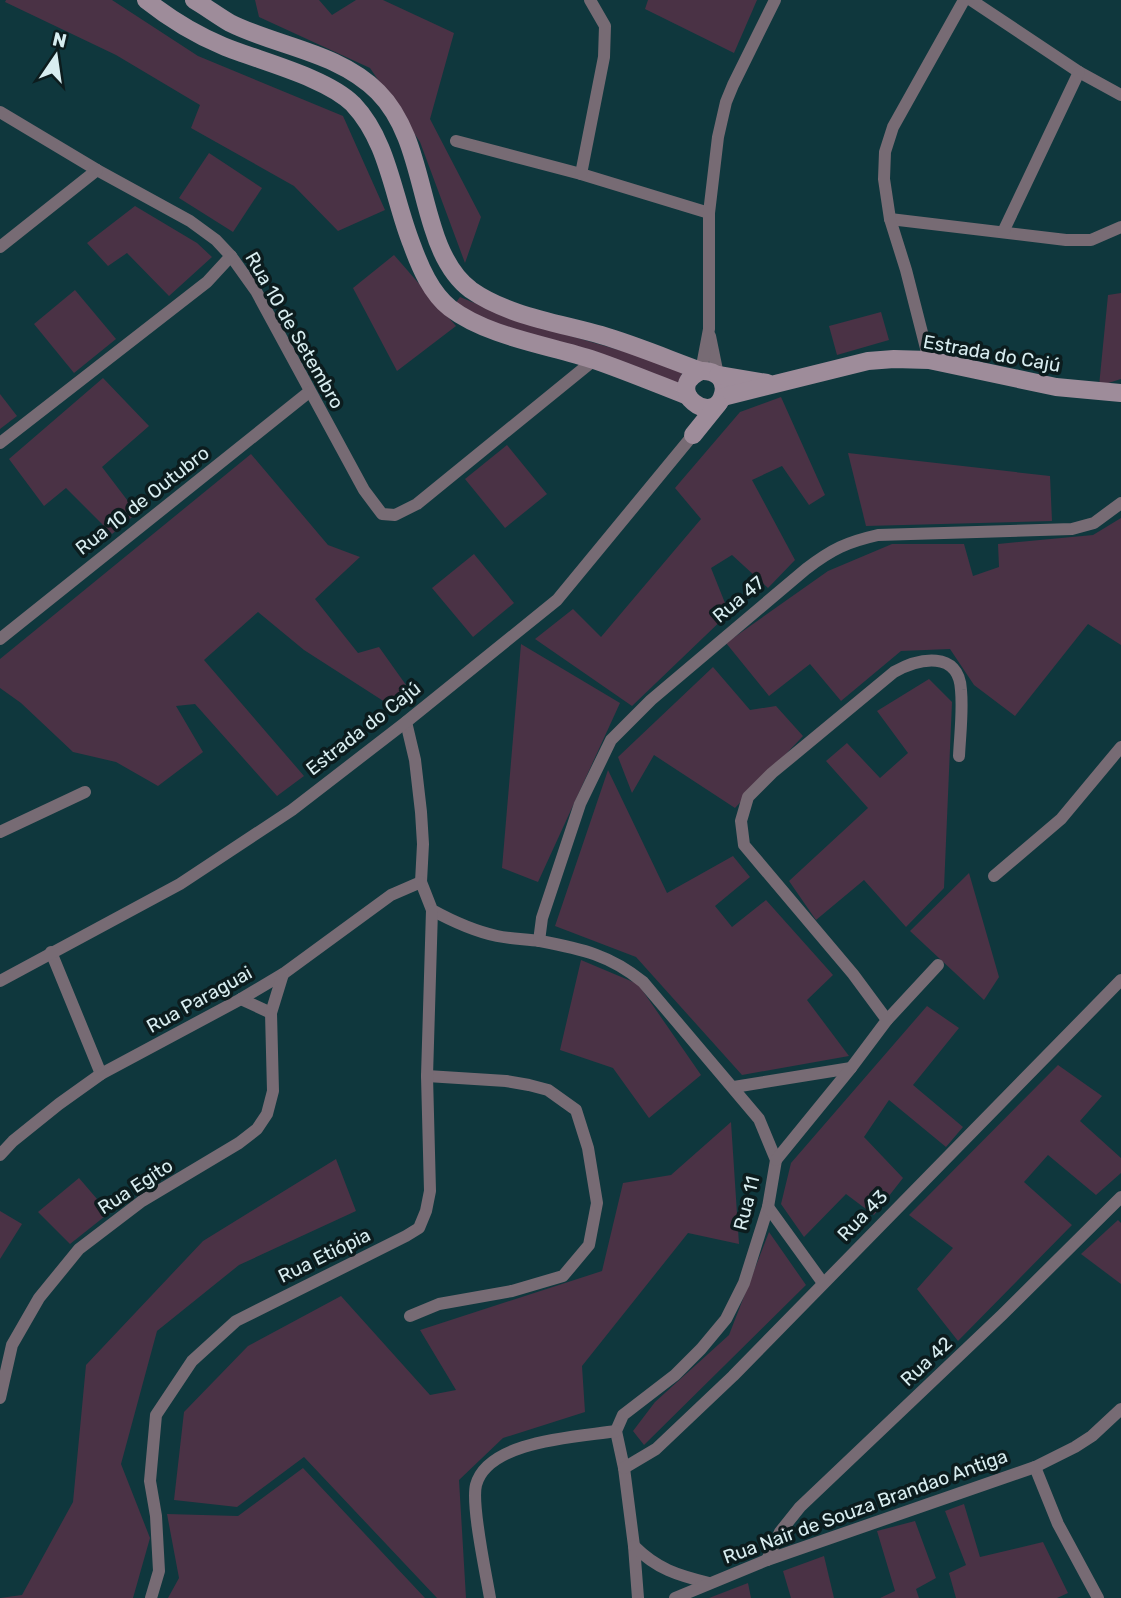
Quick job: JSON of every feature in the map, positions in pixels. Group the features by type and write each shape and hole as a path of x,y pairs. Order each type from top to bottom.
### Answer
{"main road":[{"path":"146,0 177,25 220,45 313,80 352,103 374,132 426,278 448,307 473,322 594,360 692,401"},
{"name":"Estrada do Cajú","path":"194,0 230,23 321,57 350,72 377,91 395,112 405,136 433,230 450,268 469,289 487,300 524,314 604,336 709,373 774,384"},
{"name":"Estrada do Cajú","path":"692,401 707,408 720,400 774,384 868,361 894,359 929,360 1056,387 1121,394"},
{"path":"693,435 692,401 687,383 690,378 709,373 724,385 720,400"},
{"name":"Estrada do Cajú","path":"693,435 720,400"}],"street":[{"path":"581,174 604,57 605,26 590,0"},
{"path":"709,373 709,213 718,137 726,102 775,0"},
{"path":"929,360 890,219 884,179 885,152 893,127 964,0"},
{"path":"971,0 1079,72 1121,95"},
{"path":"1003,232 1079,72"},
{"name":"Rua 10 de Setembro","path":"0,112 190,221 216,240 256,291 309,392 377,510 382,514 395,515 417,504 594,360"},
{"path":"456,141 581,174 709,213"},
{"path":"0,247 97,170"},
{"path":"890,219 1066,240 1091,240 1121,227"},
{"path":"0,443 207,282 231,256"},
{"name":"Rua 10 de Outubro","path":"0,639 309,392"},
{"name":"Estrada do Cajú","path":"0,981 180,884 292,810 406,722 557,600 693,435"},
{"name":"Rua 47","path":"539,941 542,918 580,804 611,740 651,699 806,569 849,541 878,535 1072,529 1094,523 1121,503"},
{"path":"887,1020 853,974 744,845 741,821 748,797 772,773 894,672 912,662 942,661 955,671 961,688 959,756"},
{"path":"406,722 415,760 421,812 421,882 432,910"},
{"path":"994,876 1061,819 1121,747"},
{"path":"0,832 85,792"},
{"name":"Rua Paraguai","path":"0,1155 59,1104 101,1074 283,974 391,895 421,882"},
{"name":"Rua 11","path":"432,910 461,924 498,936 539,941 602,955 624,966 643,982 734,1087 759,1119 776,1160 768,1207 744,1283 726,1319 675,1376 623,1415 616,1431"},
{"name":"Rua Etiópia","path":"151,1598 159,1571 156,1516 150,1480 156,1415 192,1361 236,1321 419,1228 426,1211 430,1191 427,1076 432,910"},
{"path":"51,952 101,1074"},
{"path":"776,1160 887,1020 938,965"},
{"name":"Rua Egito","path":"0,1398 12,1345 39,1298 79,1249 142,1201 239,1143 257,1129 267,1114 273,1091 271,1013 283,974"},
{"name":"Rua 43","path":"624,1468 656,1449 733,1376 1121,980"},
{"path":"241,999 271,1013"},
{"path":"734,1087 851,1068"},
{"path":"410,1316 439,1304 512,1291 563,1276 589,1245 597,1203 588,1148 576,1110 548,1090 529,1085 427,1076"},
{"name":"Rua 42","path":"767,1560 780,1532 800,1507 1002,1315 1121,1197"},
{"path":"768,1207 823,1283"},
{"name":"Rua Nair de Souza Brandao Antiga","path":"675,1598 767,1560 1035,1466 1075,1447 1121,1409"},
{"path":"490,1598 477,1511 476,1486 487,1464 515,1449 616,1431 624,1468 638,1598"},
{"path":"1035,1466 1058,1524 1098,1598"},
{"name":"Rua Nair de Souza Brandao Antiga","path":"634,1546 650,1562 680,1576 709,1583"}],"shaded area":[{"path":"112,0 198,56 343,116 385,210 338,231 294,186 191,128 200,105 116,55 5,2"},
{"path":"255,0 319,0 332,15 356,0 383,0 454,33 430,119 481,217 465,263 420,142 370,68 259,17"},
{"path":"648,0 757,0 734,53 645,9"},
{"path":"209,153 262,188 233,232 179,198"},
{"path":"135,206 197,243 212,257 169,296 127,253 108,266 87,243"},
{"path":"394,255 456,326 397,371 353,288"},
{"path":"75,290 116,339 74,373 34,324"},
{"path":"1121,293 1121,379 1099,386 1108,295"},
{"path":"460,297 516,320 684,369 677,385 490,325 455,304"},
{"path":"881,312 889,340 837,355 829,326"},
{"path":"103,378 149,426 102,467 137,513 112,534 66,488 44,506 9,459"},
{"path":"0,394 17,416 0,429"},
{"path":"781,397 825,495 809,505 782,466 752,480 795,560 768,588 732,555 711,568 729,613 632,706 535,639 573,609 601,637 701,519 675,488 740,412"},
{"path":"507,445 547,494 505,528 465,479"},
{"path":"848,453 1050,476 1052,521 866,526"},
{"path":"251,454 328,545 360,557 315,599 358,653 379,647 406,685 388,704 304,650 258,612 204,660 304,776 277,796 195,704 176,706 203,752 158,786 116,762 73,752 21,703 0,688 0,659"},
{"path":"1121,518 1121,645 1088,624 1015,716 974,685 950,649 901,651 841,701 810,664 769,696 726,643 828,571 892,544 964,544 973,576 999,567 998,544 1093,535"},
{"path":"474,554 514,603 473,637 432,588"},
{"path":"521,644 620,703 538,882 502,868"},
{"path":"713,667 750,710 776,706 803,736 735,808 654,755 632,793 618,757"},
{"path":"929,679 952,702 944,888 906,927 864,880 816,920 789,881 868,808 826,761 847,743 880,778 908,753 877,711"},
{"path":"608,770 667,893 733,856 750,877 715,906 732,927 766,900 833,975 807,1000 849,1056 742,1075 636,957 555,926"},
{"path":"969,873 999,977 984,1000 910,931"},
{"path":"581,960 638,984 701,1075 649,1118 613,1068 560,1050"},
{"path":"927,1006 959,1028 913,1085 963,1127 946,1147 889,1100 864,1137 903,1178 874,1215 846,1194 804,1237 781,1204 791,1163"},
{"path":"1058,1065 1102,1096 1080,1121 1121,1158 1121,1173 1096,1195 1048,1155 1024,1182 1072,1225 958,1341 917,1289 953,1248 909,1215"},
{"path":"731,1122 739,1244 688,1233 582,1366 585,1412 503,1438 459,1480 466,1598 437,1598 304,1457 237,1507 174,1500 184,1412 248,1346 341,1296 430,1395 456,1390 420,1330 602,1271 623,1183 671,1175"},
{"path":"336,1159 356,1211 239,1265 157,1331 121,1464 150,1538 133,1598 0,1598 22,1595 73,1502 86,1365 203,1241"},
{"path":"79,1178 109,1213 70,1244 38,1212"},
{"path":"0,1211 22,1224 0,1259"},
{"path":"1118,1220 1121,1223 1121,1284 1081,1254"},
{"path":"769,1232 806,1285 644,1445 633,1431 655,1402 729,1335"},
{"path":"303,1468 425,1598 168,1598 179,1578 167,1514 238,1516"},
{"path":"964,1504 980,1557 1043,1542 1068,1593 1057,1598 956,1598 949,1573 966,1565 945,1511"},
{"path":"915,1521 936,1578 916,1589 919,1598 880,1598 895,1591 877,1531"},
{"path":"824,1556 834,1598 791,1598 783,1571"},
{"path":"748,1583 751,1598 709,1598"}]}
